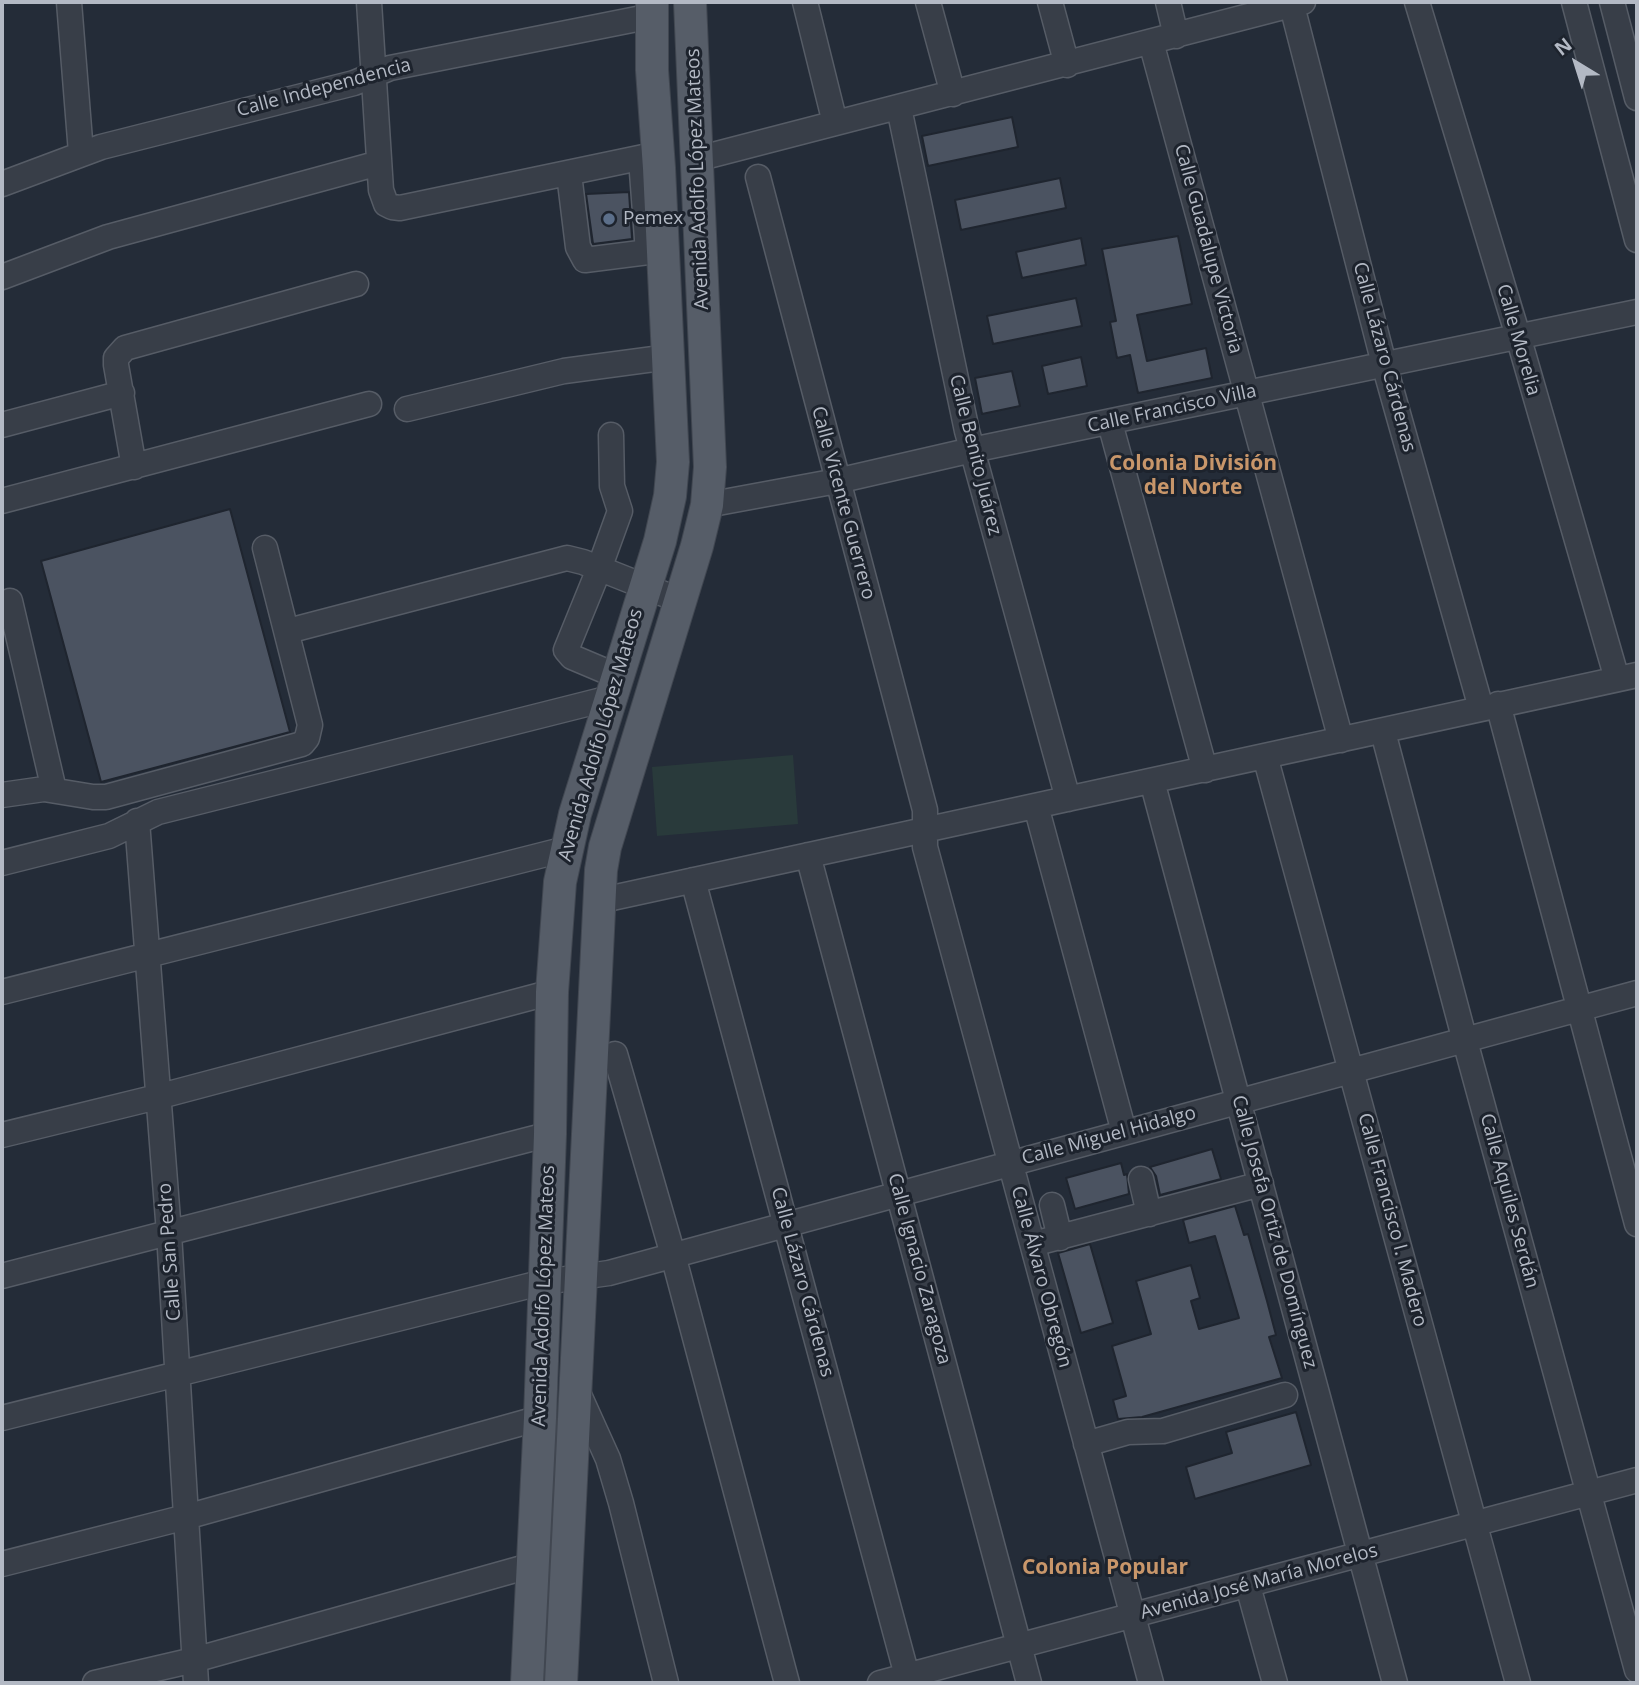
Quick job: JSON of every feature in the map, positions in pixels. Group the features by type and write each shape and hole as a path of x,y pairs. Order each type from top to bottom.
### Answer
{"main road":[{"name":"Avenida Adolfo López Mateos","path":"561,1683 596,1001 598,901 605,847 707,505 710,467 690,2"},
{"name":"Avenida Adolfo López Mateos","path":"527,1683 540,1419 552,992 560,882 566,849 613,687 660,541 670,496 673,462 669,357 656,251 650,163 652,9"},
{"path":"652,70 694,66"}],"street":[{"path":"69,2 81,153"},
{"path":"369,2 381,190 386,204 400,208 570,180 650,163"},
{"path":"805,2 835,123"},
{"path":"928,2 953,94"},
{"path":"1050,2 1067,65"},
{"path":"1168,2 1176,36"},
{"name":"Calle Morelia","path":"1417,2 1518,336 1627,677"},
{"path":"1574,2 1637,240"},
{"path":"1612,2 1637,98"},
{"path":"697,159 1152,43 1295,3"},
{"name":"Calle Lázaro Cárdenas","path":"1295,3 1384,364 1490,706 1579,1010 1637,1224"},
{"name":"Calle Independencia","path":"2,184 81,153 354,83 390,68 652,9"},
{"name":"Calle Guadalupe Victoria","path":"1152,43 1341,740"},
{"name":"Calle Benito Juárez","path":"899,108 972,450 1068,799"},
{"path":"2,277 108,237 379,163"},
{"name":"Calle Vicente Guerrero","path":"758,177 925,810 925,829"},
{"path":"570,180 578,247 582,257 591,261 656,251"},
{"path":"134,467 116,365 117,358 125,348 356,284"},
{"name":"Calle Francisco Villa","path":"707,505 837,481 972,450 1637,312"},
{"path":"407,409 564,371 669,357"},
{"path":"2,425 122,393"},
{"path":"2,501 369,404"},
{"path":"1110,423 1205,770"},
{"path":"611,435 612,485 620,511 566,650 613,687"},
{"path":"2,795 54,790 106,797 302,744 307,738 310,725 265,548"},
{"path":"288,631 572,558 679,600"},
{"path":"10,601 54,790"},
{"path":"598,901 1627,677"},
{"path":"2,863 109,836 137,821 171,809 613,687"},
{"name":"Calle Aquiles Serdán","path":"1383,732 1637,1670"},
{"name":"Calle Francisco I. Madero","path":"1265,756 1518,1683"},
{"name":"Calle Josefa Ortiz de Domínguez","path":"1152,781 1395,1683"},
{"path":"1036,806 1124,1132"},
{"name":"Calle San Pedro","path":"137,821 169,1233 195,1672"},
{"name":"Calle Álvaro Obregón","path":"925,829 925,847 1151,1683"},
{"path":"2,992 149,957 566,849"},
{"name":"Calle Ignacio Zaragoza","path":"808,855 1029,1683"},
{"name":"Calle Lázaro Cárdenas","path":"693,880 908,1680"},
{"path":"2,1135 157,1097 552,992"},
{"name":"Calle Miguel Hidalgo","path":"2,1418 544,1282 609,1273 1637,993"},
{"path":"615,1054 673,1255 786,1683"},
{"path":"2,1276 550,1134"},
{"path":"1141,1179 1149,1213"},
{"path":"1033,1244 1261,1184"},
{"path":"1052,1205 1060,1238"},
{"path":"575,1385 608,1459 666,1683"},
{"path":"1086,1444 1128,1432 1163,1431 1285,1395"},
{"path":"2,1564 186,1517 540,1419"},
{"name":"Avenida José María Morelos","path":"880,1683 908,1680 1018,1646 1637,1480"},
{"path":"95,1683 195,1672 533,1565"},
{"path":"1248,1586 1275,1683"}],"shaded area":[{"path":"793,755 798,824 657,836 652,767"}],"building":[{"path":"1012,117 1018,147 928,166 922,136"},
{"path":"1060,178 1066,208 961,230 955,200"},
{"name":"Pemex","path":"629,192 632,239 593,244 586,194"},
{"path":"1178,236 1192,304 1137,315 1147,361 1206,348 1212,378 1138,393 1130,355 1117,358 1110,322 1116,321 1102,249"},
{"path":"1081,238 1086,265 1022,278 1016,252"},
{"path":"1076,298 1082,326 993,344 987,316"},
{"path":"1081,357 1087,386 1048,394 1042,366"},
{"path":"1012,371 1020,406 982,414 975,378"},
{"path":"230,509 290,732 101,782 41,561"},
{"path":"1212,1149 1221,1179 1160,1195 1156,1176 1150,1167"},
{"path":"1121,1163 1124,1175 1127,1174 1129,1194 1075,1209 1066,1178"},
{"path":"1235,1206 1244,1235 1248,1234 1267,1301 1276,1335 1269,1337 1282,1378 1142,1417 1118,1419 1113,1400 1126,1396 1112,1346 1151,1334 1136,1281 1191,1265 1200,1298 1191,1301 1199,1329 1239,1318 1215,1236 1189,1243 1183,1220"},
{"path":"1090,1244 1113,1323 1081,1333 1058,1253"},
{"path":"1296,1412 1311,1465 1195,1499 1186,1467 1232,1453 1226,1432"}],"place":[{"name":"Pemex","path":"609,219"}],"district":[{"name":"Colonia División del Norte","path":"1193,476"},
{"name":"Colonia Popular","path":"1105,1568"}]}
